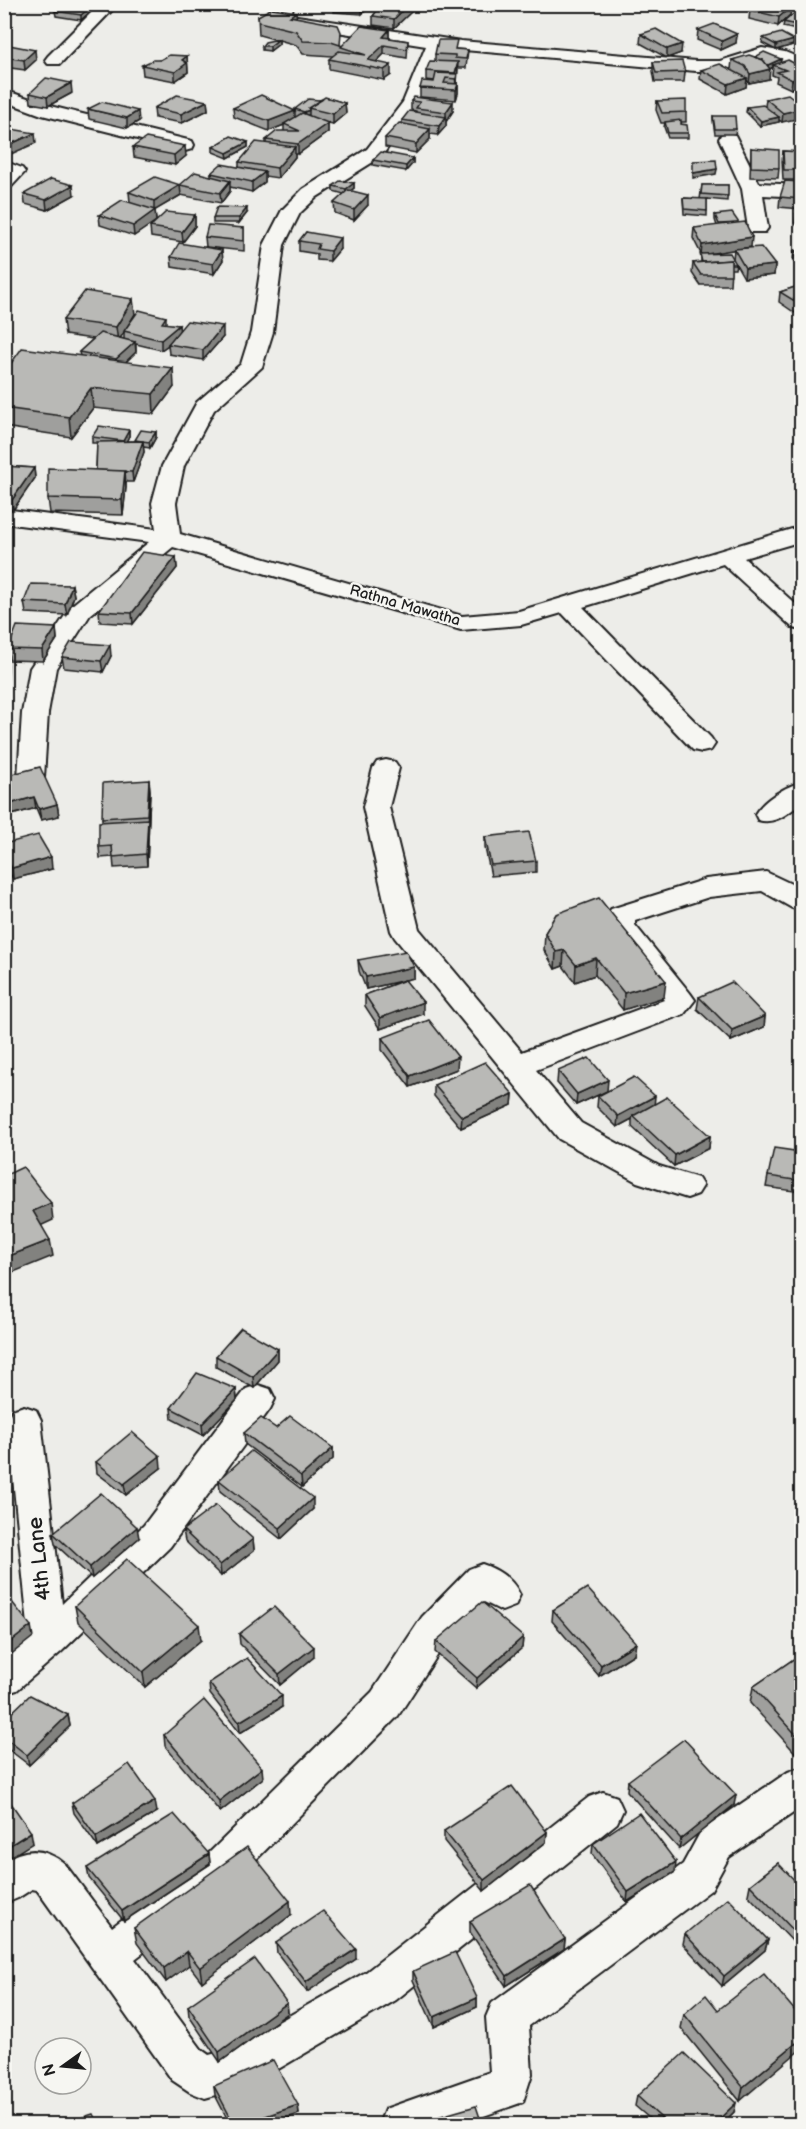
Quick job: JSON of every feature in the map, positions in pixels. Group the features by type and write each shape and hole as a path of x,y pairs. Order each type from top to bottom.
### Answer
{"street":[{"path":"54,60 110,4"},
{"path":"286,4 281,14 286,19 436,42 536,54 696,66 721,66 762,52 779,56 801,66"},
{"path":"31,778 35,713 44,668 81,610 169,538 164,503 173,466 205,407 250,368 262,332 274,245 292,210 310,193 374,153 412,103 436,42"},
{"path":"4,115 13,98 48,111 185,145"},
{"path":"728,139 752,189 758,228"},
{"path":"4,167 15,172 4,183"},
{"path":"752,189 801,191"},
{"name":"Rathna Mawatha","path":"4,516 169,538 461,623 521,618 801,533"},
{"path":"727,555 801,623"},
{"path":"568,605 702,744"},
{"path":"386,768 376,807 405,931 570,1131 648,1174 687,1186"},
{"path":"768,814 801,790"},
{"path":"516,1066 674,1007 680,1000 621,927 621,916 706,888 766,881 801,901"},
{"path":"4,1678 48,1641 157,1536 258,1400"},
{"name":"4th Lane","path":"24,1420 48,1641"},
{"path":"107,1955 224,1866 385,1704 435,1628 482,1580 502,1596"},
{"path":"400,2124 508,2087 511,2074 507,2017 697,1877 715,1844 801,1785"},
{"path":"4,1885 24,1871 40,1869 51,1877 187,2065 205,2077 236,2070 381,1986 603,1810"}],"building":[{"path":"63,4 92,5 81,15 55,11"},
{"path":"382,4 409,4 394,19 373,16"},
{"path":"756,4 792,6 779,17 750,10"},
{"path":"272,8 296,12 290,16 338,25 341,32 340,45 331,42 303,41 296,31 259,22 258,16"},
{"path":"797,11 801,13 801,26 784,22"},
{"path":"714,24 737,34 722,41 698,30"},
{"path":"361,26 389,30 383,37 408,41 407,49 384,45 368,60 391,65 384,70 329,59 339,51 366,55 341,47"},
{"path":"656,29 682,44 667,49 641,34"},
{"path":"781,33 794,40 776,45 763,38"},
{"path":"279,39 270,46 262,46 265,42"},
{"path":"438,40 457,40 455,49 468,50 466,59 455,58 455,55 435,54"},
{"path":"4,44 35,50 24,60 4,57"},
{"path":"764,52 781,59 768,65 755,57"},
{"path":"169,55 187,56 182,60 187,63 175,72 142,65 153,60 160,60"},
{"path":"749,55 763,60 770,69 750,74 745,66 732,60"},
{"path":"788,60 801,67 801,76 792,80 777,72 786,70 773,65"},
{"path":"430,61 458,62 455,73 426,71"},
{"path":"682,61 685,72 656,73 653,62"},
{"path":"720,64 747,78 728,84 701,70"},
{"path":"436,73 457,74 456,79 446,78 444,83 458,84 456,90 420,88 422,81 434,82"},
{"path":"46,78 71,83 47,97 30,93"},
{"path":"788,94 801,104 801,109 783,113 766,99"},
{"path":"177,95 207,101 181,114 154,108"},
{"path":"261,95 295,111 269,121 233,108"},
{"path":"325,97 345,103 333,114 308,108"},
{"path":"414,97 453,102 446,112 416,108 420,102 411,101"},
{"path":"308,99 323,99 304,112 295,109"},
{"path":"686,100 686,112 662,113 657,101"},
{"path":"102,102 138,111 127,118 88,109"},
{"path":"763,105 779,117 761,121 747,107"},
{"path":"409,111 446,117 439,126 402,120"},
{"path":"302,113 328,123 298,144 266,140 277,131 300,131 284,124"},
{"path":"713,116 735,116 736,129 715,129"},
{"path":"681,120 681,124 687,125 688,133 668,133 665,122"},
{"path":"399,123 430,129 416,144 385,138"},
{"path":"11,129 35,133 4,147 4,133"},
{"path":"231,136 248,142 227,153 213,147"},
{"path":"146,138 185,146 174,155 133,147"},
{"path":"256,142 295,147 277,168 239,162"},
{"path":"751,148 779,150 779,168 751,167"},
{"path":"783,151 801,152 801,170 784,170"},
{"path":"381,152 413,158 406,166 373,160"},
{"path":"716,160 717,169 693,173 693,161"},
{"path":"221,164 265,172 252,182 211,173"},
{"path":"195,172 230,181 220,193 180,185"},
{"path":"155,177 180,185 154,201 129,192"},
{"path":"51,179 73,185 46,200 24,194"},
{"path":"340,181 354,183 346,189 333,186"},
{"path":"785,181 801,182 801,199 780,197"},
{"path":"702,185 728,185 728,196 701,194"},
{"path":"348,190 368,195 354,210 334,203"},
{"path":"683,198 707,199 707,211 684,209"},
{"path":"122,200 155,210 133,226 99,215"},
{"path":"217,207 247,208 239,218 213,218"},
{"path":"166,212 195,215 182,232 150,227"},
{"path":"732,213 739,223 719,224 715,215"},
{"path":"745,222 752,237 702,245 694,228"},
{"path":"208,225 244,228 244,241 205,237"},
{"path":"306,232 340,238 330,251 317,249 319,244 299,241"},
{"path":"179,243 222,250 213,264 171,257"},
{"path":"761,247 775,265 745,268 734,249"},
{"path":"801,250 801,258 794,251"},
{"path":"730,253 736,264 731,264 731,260 702,262 700,254"},
{"path":"731,260 731,275 701,275 693,263"},
{"path":"801,285 801,305 780,292"},
{"path":"85,291 133,299 116,327 63,320"},
{"path":"139,310 166,317 162,323 179,325 161,340 124,331"},
{"path":"187,321 223,326 203,350 168,344"},
{"path":"100,333 135,342 116,359 79,352"},
{"path":"22,348 173,368 153,394 91,388 69,417 4,408 4,373"},
{"path":"99,426 129,430 123,441 92,437"},
{"path":"141,430 156,432 149,442 135,440"},
{"path":"143,441 132,472 96,470 97,442"},
{"path":"4,466 34,468 12,500 4,499"},
{"path":"48,468 125,471 122,500 48,498"},
{"path":"142,552 176,557 132,613 99,611"},
{"path":"31,584 72,585 65,604 24,602"},
{"path":"17,626 56,628 42,650 8,649"},
{"path":"71,642 110,645 101,661 62,657"},
{"path":"4,649 6,649 4,677"},
{"path":"4,748 10,768 4,770"},
{"path":"40,767 57,804 39,809 34,797 6,805 4,776"},
{"path":"149,780 147,815 102,818 103,783"},
{"path":"148,819 146,854 113,857 112,846 99,847 99,822"},
{"path":"529,832 536,861 491,865 485,837"},
{"path":"38,835 51,857 12,868 4,855 4,844"},
{"path":"599,898 666,981 624,993 596,958 576,965 564,950 556,952 545,933 556,914"},
{"path":"406,951 414,967 366,977 358,960"},
{"path":"405,980 423,1002 380,1018 365,995"},
{"path":"732,982 765,1016 732,1030 699,997"},
{"path":"429,1020 458,1057 410,1076 382,1038"},
{"path":"589,1058 608,1080 577,1094 558,1071"},
{"path":"485,1062 513,1094 462,1117 434,1085"},
{"path":"634,1077 655,1096 618,1116 598,1096"},
{"path":"667,1097 710,1136 675,1155 633,1116"},
{"path":"774,1148 801,1152 801,1181 768,1176"},
{"path":"23,1167 51,1203 33,1211 50,1240 4,1258 4,1176"},
{"path":"241,1328 278,1349 253,1377 216,1356"},
{"path":"197,1373 236,1389 202,1424 171,1408"},
{"path":"290,1416 333,1448 301,1476 244,1433 261,1418 276,1428"},
{"path":"132,1432 160,1456 124,1484 96,1462"},
{"path":"251,1451 313,1498 280,1528 219,1480"},
{"path":"101,1493 137,1527 90,1567 53,1533"},
{"path":"216,1505 253,1539 220,1565 183,1530"},
{"path":"127,1559 199,1625 143,1672 75,1606"},
{"path":"587,1588 636,1643 601,1665 553,1610"},
{"path":"8,1597 31,1626 4,1647 4,1600"},
{"path":"482,1602 523,1637 477,1678 436,1641"},
{"path":"274,1607 314,1647 279,1674 239,1634"},
{"path":"801,1654 801,1740 753,1687"},
{"path":"247,1658 282,1696 239,1722 209,1683"},
{"path":"30,1695 68,1715 27,1755 4,1737 4,1720"},
{"path":"204,1700 262,1768 219,1801 164,1735"},
{"path":"684,1739 736,1795 681,1839 628,1781"},
{"path":"129,1764 155,1801 96,1837 72,1803"},
{"path":"512,1786 547,1832 484,1880 444,1831"},
{"path":"4,1793 31,1832 4,1849"},
{"path":"639,1813 676,1862 628,1892 593,1844"},
{"path":"174,1814 209,1854 122,1911 87,1868"},
{"path":"247,1847 290,1901 200,1968 187,1951 164,1968 134,1928"},
{"path":"778,1863 801,1887 801,1933 798,1935 750,1885"},
{"path":"530,1885 565,1939 507,1976 470,1921"},
{"path":"728,1898 768,1940 724,1976 685,1934"},
{"path":"323,1911 356,1949 306,1982 276,1943"},
{"path":"455,1952 477,1998 434,2017 413,1971"},
{"path":"255,1959 287,2003 219,2052 188,2006"},
{"path":"764,1974 801,2018 801,2039 743,2087 684,2014 706,1995 718,2010"},
{"path":"684,2053 736,2103 714,2124 668,2124 637,2096"},
{"path":"273,2060 298,2105 242,2124 234,2124 214,2086"},
{"path":"476,2106 482,2124 429,2124 427,2120"},
{"path":"93,2114 98,2124 62,2124"}]}
